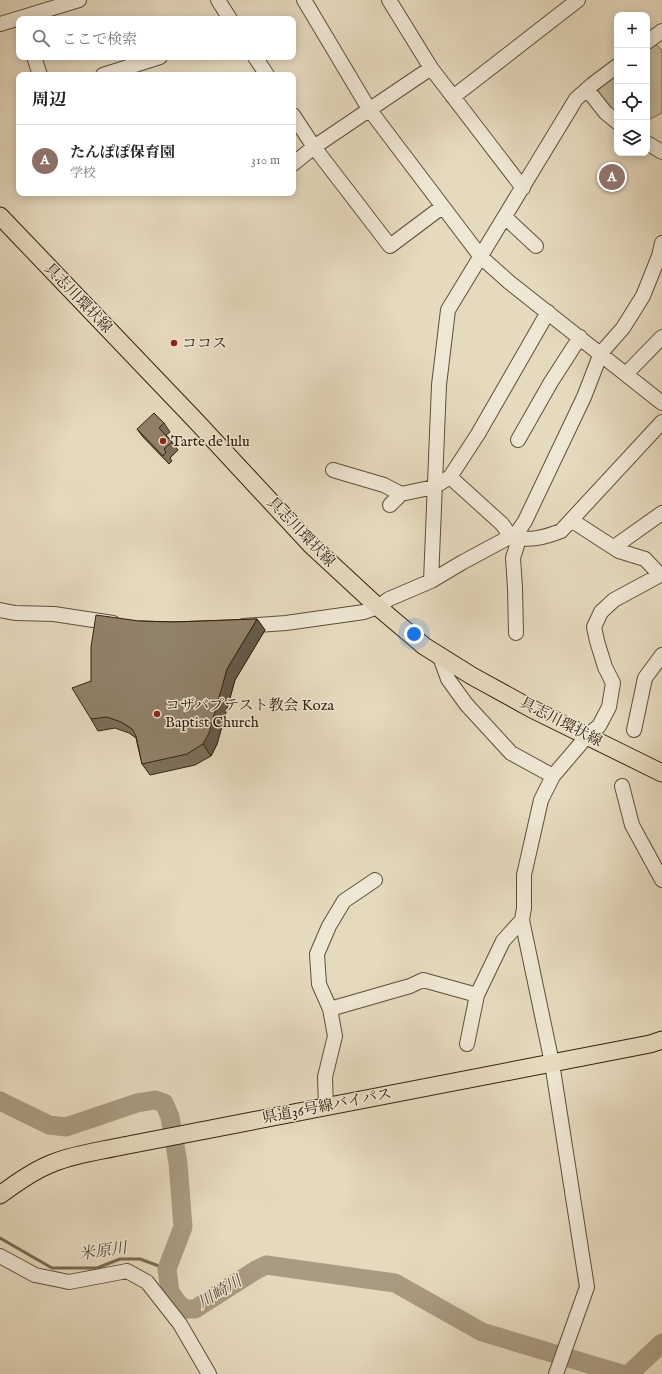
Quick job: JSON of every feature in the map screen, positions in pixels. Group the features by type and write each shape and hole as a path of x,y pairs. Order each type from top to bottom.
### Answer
{"main road":[{"name":"具志川環状線","path":"0,216 196,421 311,545 378,607 424,646 472,676 532,709 588,735 662,773"},
{"name":"県道36号線バイパス","path":"0,1195 34,1172 54,1162 123,1146 650,1044 662,1040"}],"street":[{"path":"28,16 79,0"},
{"path":"218,0 228,16"},
{"path":"304,0 369,109 481,257 509,282 662,403"},
{"path":"390,0 431,68 523,188"},
{"path":"453,97 578,0"},
{"path":"0,24 16,20"},
{"path":"650,40 662,31"},
{"path":"35,60 39,72"},
{"path":"113,72 151,60"},
{"path":"257,60 265,72"},
{"path":"296,162 314,147 431,68"},
{"path":"431,581 439,385 448,310 576,100 614,68"},
{"path":"587,90 605,112 615,120"},
{"path":"296,120 314,147 390,246 442,207"},
{"path":"650,145 662,152"},
{"path":"505,217 536,246"},
{"path":"516,633 513,558 515,538 525,521 584,397 601,354 623,328 643,296 659,275 662,243"},
{"path":"390,504 401,494 434,486 450,477 478,434 548,312"},
{"path":"518,440 551,382 580,337"},
{"path":"626,374 662,337"},
{"path":"233,626 286,623 364,612 378,607 389,599 431,581 463,562 515,538 544,538 561,531 662,422"},
{"path":"333,470 384,485 401,494"},
{"path":"450,477 502,524 515,538"},
{"path":"614,547 662,513"},
{"path":"556,1374 587,1286 552,1063 522,920 524,908 524,875 542,800 553,776 588,735 599,726 609,707 613,683 597,641 594,626 601,612 614,600 661,574 645,559 619,551 571,520"},
{"path":"0,610 15,613 54,614 123,625"},
{"path":"438,654 448,679 466,704 511,753 553,776"},
{"path":"634,730 646,678 662,655"},
{"path":"622,786 632,825 662,880"},
{"path":"326,1106 326,1077 336,1036 330,1009 319,984 317,954 329,926 344,901 374,880"},
{"path":"468,1044 477,995 503,941 522,920"},
{"path":"330,1009 410,986 423,980 477,995"},
{"path":"0,1256 36,1276 69,1282 127,1271 147,1282 180,1324 209,1374"}],"shaded area":[{"path":"654,43 662,50 662,113 650,119 650,48"},
{"path":"614,74 614,111 598,91 599,85"}],"building":[{"path":"154,413 164,423 159,428 172,442 164,449 166,452 163,456 137,429"},
{"name":"コザバプテスト教会 Koza Baptist Church","path":"96,615 139,621 174,622 257,619 227,669 209,733 203,744 187,754 142,764 136,736 132,729 121,722 107,717 91,719 72,688 91,681 91,647"}],"waterway":[{"name":"川崎川","path":"0,1101 49,1125 66,1127 137,1103 155,1100 164,1103 170,1117 178,1163 183,1227 167,1269 170,1292 184,1309 195,1309 266,1265 395,1283 482,1332 622,1374"},
{"name":"米原川","path":"0,1238 52,1268 97,1268 120,1259 140,1259 167,1269"},
{"name":"川崎川","path":"629,1374 662,1343"}],"place":[{"name":"たんぽぽ保育園","path":"612,177"},
{"name":"ココス","path":"174,343"},
{"name":"Tarte de lulu","path":"163,441"},
{"name":"コザバプテスト教会 Koza Baptist Church","path":"157,714"}]}
